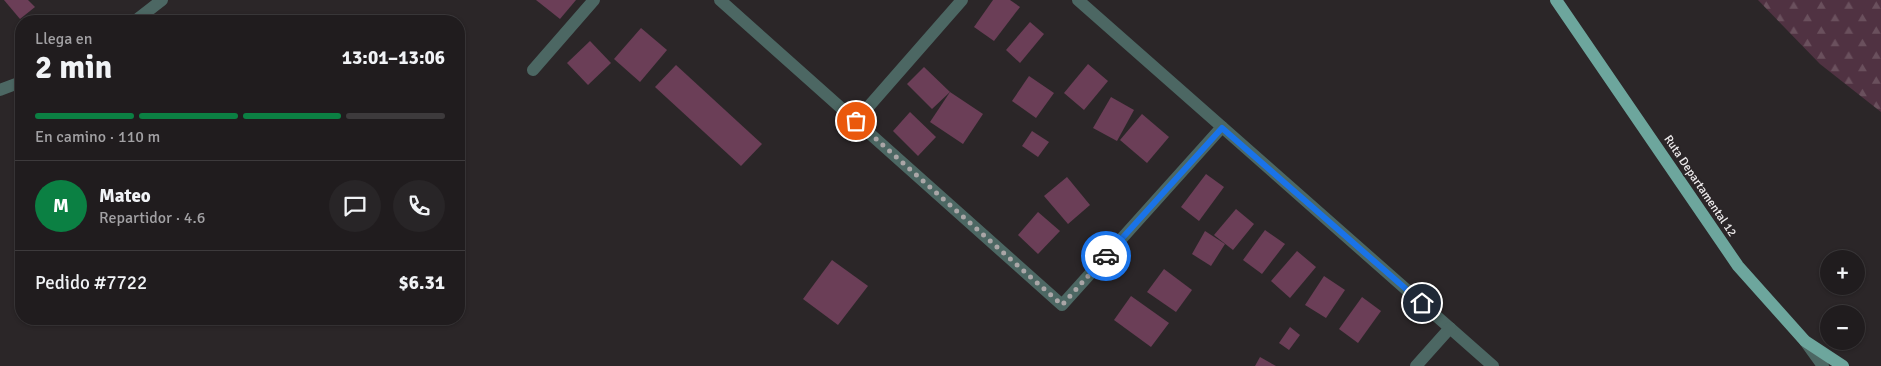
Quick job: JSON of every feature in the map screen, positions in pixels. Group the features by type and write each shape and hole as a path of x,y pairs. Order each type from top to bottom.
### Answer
{"main road":[{"name":"Ruta Departamental 12","path":"1556,0 1738,266 1805,341 1843,366"}],"street":[{"path":"143,15 162,0"},
{"path":"533,70 594,0"},
{"path":"720,0 1062,305 1222,128"},
{"path":"856,121 962,0"},
{"path":"1078,0 1493,366"},
{"path":"0,90 15,84"},
{"path":"1416,366 1450,328"},
{"path":"1805,341 1822,366"}],"green space":[{"path":"1758,0 1881,0 1881,112 1820,64"}],"building":[{"path":"4,0 28,0 35,7 25,15 17,15"},
{"path":"536,0 576,0 560,19"},
{"path":"993,0 1010,0 1020,7 994,41 974,27"},
{"path":"1030,22 1044,34 1020,63 1006,50"},
{"path":"641,28 667,50 640,82 614,59"},
{"path":"590,41 611,63 588,85 567,63"},
{"path":"1088,64 1108,81 1084,110 1064,93"},
{"path":"676,65 762,144 741,166 655,87"},
{"path":"924,67 950,92 932,109 907,84"},
{"path":"1029,76 1054,93 1036,118 1012,101"},
{"path":"950,92 983,114 963,144 930,122"},
{"path":"1111,97 1134,110 1117,141 1093,128"},
{"path":"910,112 936,137 918,156 893,131"},
{"path":"1142,114 1169,137 1147,163 1120,140"},
{"path":"1032,131 1049,142 1038,157 1022,146"},
{"path":"1206,174 1224,187 1199,221 1181,207"},
{"path":"1067,177 1090,205 1068,224 1044,196"},
{"path":"1236,209 1254,224 1233,250 1214,235"},
{"path":"1038,212 1060,231 1038,254 1018,235"},
{"path":"1265,230 1285,244 1262,274 1243,260"},
{"path":"1205,231 1225,244 1211,266 1192,254"},
{"path":"1297,251 1316,267 1290,298 1271,281"},
{"path":"832,260 868,286 838,325 803,299"},
{"path":"1164,269 1192,290 1176,312 1147,292"},
{"path":"1324,276 1345,290 1326,318 1305,305"},
{"path":"1131,296 1169,323 1151,347 1114,320"},
{"path":"1362,297 1381,311 1358,343 1339,329"},
{"path":"1290,327 1300,335 1289,350 1279,343"},
{"path":"1260,357 1276,366 1255,366"}],"way so far":[{"path":"856,121 1062,305 1106,256"}],"route":[{"path":"1106,256 1222,128 1422,303"}]}
